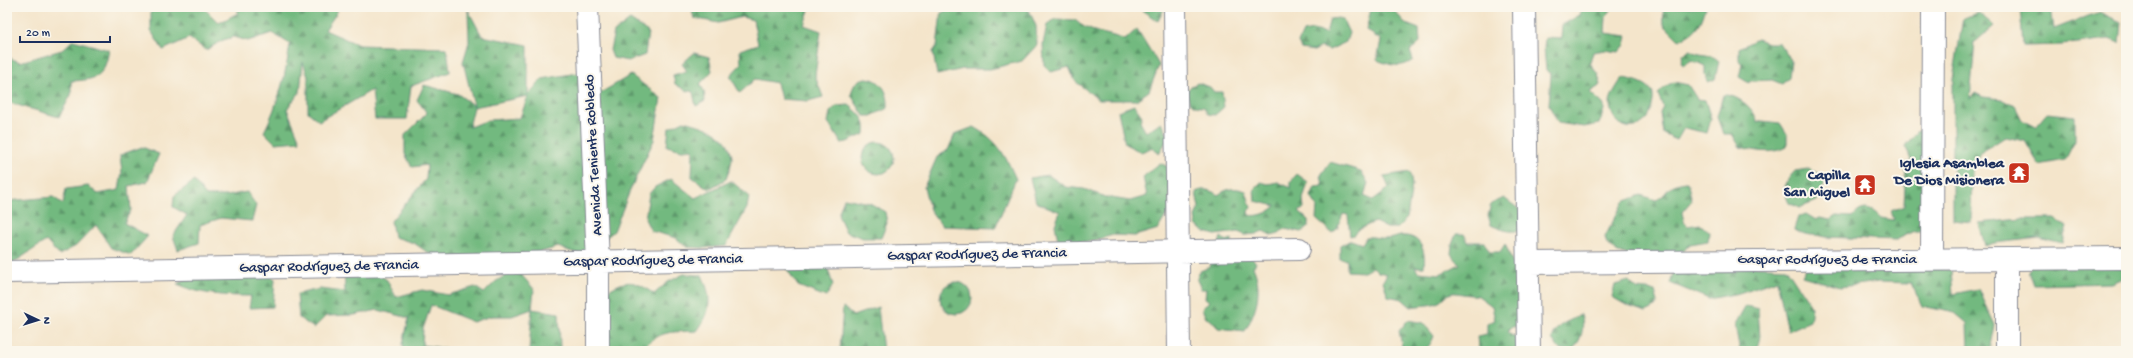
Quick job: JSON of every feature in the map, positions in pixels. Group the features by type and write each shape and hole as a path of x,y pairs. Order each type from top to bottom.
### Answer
{"street":[{"name":"Avenida Teniente Robledo","path":"587,7 598,262 598,351"},
{"path":"1175,7 1179,351"},
{"path":"1524,7 1529,351"},
{"path":"1932,260 1933,7"},
{"name":"Gaspar Rodríguez de Francia","path":"7,272 1299,249"},
{"name":"Gaspar Rodríguez de Francia","path":"1528,263 2126,258"},
{"path":"2007,351 2008,259"}],"green space":[{"path":"151,7 203,7 219,23 238,13 237,7 338,7 337,12 325,30 359,45 447,48 450,72 411,86 407,119 375,119 372,90 319,121 308,112 308,77 303,62 300,92 287,109 300,141 275,143 264,132 281,89 290,44 272,33 248,41 234,37 223,40 206,50 189,38 163,50 151,31"},
{"path":"694,7 810,7 804,25 821,31 815,76 823,97 808,101 781,99 777,83 755,79 740,93 730,76 741,64 740,50 758,44 753,20 742,17 718,23 694,18 692,11"},
{"path":"954,7 1021,7 1029,10 1036,26 1037,45 1022,61 990,69 963,69 937,75 933,52 937,46 941,13"},
{"path":"1137,7 1165,7 1158,21"},
{"path":"1373,7 1391,7 1406,24 1419,29 1420,42 1410,51 1413,60 1409,63 1391,65 1377,60 1381,40 1366,30 1371,9"},
{"path":"1582,7 1610,7 1611,10 1606,17 1605,33 1627,36 1625,45 1619,52 1605,50 1593,52 1590,63 1598,75 1601,85 1590,92 1604,105 1604,111 1599,124 1584,127 1558,123 1549,105 1551,74 1546,71 1544,47 1545,38 1561,39 1562,25 1580,15"},
{"path":"1663,7 1706,7 1700,23 1694,31 1679,40 1664,25"},
{"path":"2020,7 2051,7 2054,29 2099,12 2121,22 2119,43 2109,39 2062,45 2023,46"},
{"path":"468,10 482,36 528,45 528,95 542,79 577,73 602,92 631,75 661,98 654,140 631,188 614,231 584,256 558,247 456,272 414,243 394,237 391,221 426,179 427,165 412,167 405,154 405,135 427,113 417,100 424,85 458,94 474,106 463,62 469,42","holes":["528,96 520,118 489,120 469,127 474,107"]},
{"path":"1979,13 1994,26 1975,42 1970,99 1975,93 1983,97 2002,99 2015,106 2022,120 2035,127 2047,113 2075,116 2075,141 2065,160 2039,165 2025,141 2005,137 1980,153 1972,168 1971,222 1953,220 1953,79 1963,18"},
{"path":"1339,18 1343,20 1349,33 1346,42 1329,50 1321,47 1314,51 1301,49 1298,43 1303,32 1313,30 1326,33 1330,19"},
{"path":"1055,19 1075,20 1086,28 1125,40 1137,29 1159,65 1149,91 1136,100 1099,100 1075,81 1069,67 1051,72 1044,65 1043,44 1047,25"},
{"path":"630,20 648,32 645,55 628,61 613,58 610,50 614,32"},
{"path":"1757,39 1768,43 1779,43 1791,60 1789,78 1782,84 1772,80 1750,81 1749,83 1739,77 1742,64 1739,60 1739,48"},
{"path":"73,40 109,50 105,66 98,75 87,80 71,81 71,95 59,117 7,102 7,57 20,62 62,50"},
{"path":"1690,50 1712,56 1719,61 1715,79 1708,82 1705,74 1705,66 1692,60 1684,65 1681,63 1683,55"},
{"path":"694,53 709,57 712,71 700,84 704,91 705,101 696,106 693,92 685,90 675,84 673,75 687,71 682,64"},
{"path":"866,78 872,79 880,84 886,92 888,102 888,108 871,116 864,116 851,95 855,84 859,80"},
{"path":"1622,78 1646,85 1652,92 1653,102 1648,118 1638,126 1626,127 1616,120 1611,110 1610,104 1612,95"},
{"path":"1674,82 1688,85 1697,99 1705,100 1711,119 1707,133 1684,128 1677,140 1663,134 1660,113 1663,107 1658,94 1666,86"},
{"path":"1198,83 1210,87 1214,92 1222,92 1224,107 1215,115 1208,114 1204,107 1192,104 1188,99 1186,92 1191,86"},
{"path":"1723,95 1734,97 1750,108 1754,113 1757,123 1762,121 1780,123 1787,134 1787,147 1770,152 1752,150 1740,147 1732,134 1723,134 1717,117"},
{"path":"849,105 862,117 865,124 865,134 841,143 828,122 830,112 836,106"},
{"path":"1134,105 1142,116 1140,122 1146,132 1161,122 1169,137 1159,153 1151,148 1141,152 1125,144 1118,111"},
{"path":"684,121 700,125 715,132 726,142 730,149 732,160 726,179 709,189 692,177 693,149 682,150 667,146 669,128"},
{"path":"974,127 989,137 1000,149 1016,179 995,228 942,226 930,210 924,187 937,157 948,150 955,134"},
{"path":"1917,131 1926,131 1926,160 1921,160 1928,208 1921,231 1915,231 1896,240 1826,237 1799,232 1794,229 1798,217 1806,214 1816,220 1820,218 1830,220 1836,216 1853,217 1856,213 1863,209 1867,209 1871,210 1881,218 1894,220 1891,211 1904,206 1906,164 1914,160 1912,160 1905,146"},
{"path":"875,142 881,142 890,146 894,158 890,170 881,174 875,174 866,170 862,161 862,155 866,146"},
{"path":"142,147 159,154 147,182 129,186 131,210 124,223 148,236 131,255 111,248 96,225 76,246 59,255 46,241 13,263 7,262 7,201 53,197 63,204 66,189 88,186 98,194 119,190 122,173 120,155"},
{"path":"1330,162 1361,171 1368,183 1364,196 1373,200 1389,188 1384,176 1410,172 1412,185 1407,218 1398,228 1387,228 1375,222 1357,230 1354,235 1350,236 1348,215 1343,214 1337,229 1332,233 1316,219 1317,207 1311,196 1315,187 1323,186 1321,175"},
{"path":"1160,163 1170,168 1169,211 1158,229 1135,236 1113,235 1088,242 1058,240 1055,225 1060,212 1036,202 1030,178 1048,175 1066,187 1084,189 1105,197 1130,201 1147,196 1143,177"},
{"path":"1808,169 1820,174 1825,183 1817,201 1799,208 1789,203 1785,193 1785,186 1788,179 1795,171"},
{"path":"1297,174 1308,182 1303,199 1304,208 1299,212 1308,220 1308,227 1302,232 1284,229 1279,233 1271,235 1263,231 1256,234 1245,235 1238,232 1215,235 1205,232 1196,225 1195,216 1199,208 1196,192 1207,190 1218,195 1231,189 1246,191 1251,208 1248,211 1249,215 1260,215 1270,211 1276,206 1255,201 1254,189 1261,182 1268,184 1278,182 1291,188 1291,181"},
{"path":"671,179 695,198 731,181 749,196 747,208 726,246 704,248 687,247 676,238 651,231 645,219 649,194 655,187"},
{"path":"194,181 206,196 226,196 247,192 256,205 252,221 221,218 200,225 199,243 178,250 173,236 187,215 173,207 174,196"},
{"path":"1687,182 1692,200 1682,212 1684,222 1688,226 1700,224 1709,232 1708,241 1690,244 1677,258 1618,253 1607,244 1605,237 1623,202 1641,195 1656,200 1664,195 1674,185"},
{"path":"844,198 870,203 885,212 887,223 881,238 863,238 846,232 838,215"},
{"path":"1504,198 1523,212 1522,230 1506,230 1491,225 1488,215 1491,204"},
{"path":"2022,219 2054,219 2067,226 2062,244 2039,238 1994,243 1985,246 1979,223"},
{"path":"1456,234 1464,234 1468,242 1484,242 1490,252 1500,252 1505,244 1513,263 1520,251 1518,265 1513,270 1516,277 1517,273 1518,326 1512,327 1507,332 1521,342 1523,351 1481,351 1478,347 1477,336 1487,334 1487,324 1495,320 1492,306 1477,295 1452,293 1448,294 1441,301 1436,303 1411,307 1402,299 1388,296 1383,281 1387,274 1378,272 1373,267 1364,272 1347,271 1347,260 1340,259 1340,246 1351,240 1362,244 1366,237 1388,239 1407,236 1417,241 1423,250 1424,267 1415,267 1418,272 1440,274 1460,264 1451,254 1452,245"},
{"path":"1221,237 1226,241 1232,239 1232,247 1249,253 1256,263 1253,267 1258,284 1257,299 1253,315 1245,331 1218,328 1211,320 1206,318 1202,309 1209,301 1205,298 1206,289 1201,289 1197,280 1198,272 1210,267"},
{"path":"2040,256 2126,268 2126,277 2112,283 2034,285 2029,271"},
{"path":"1812,257 1951,270 1953,294 1978,289 1995,325 1990,351 1968,351 1967,323 1955,313 1922,306 1911,283 1879,282 1840,287 1802,276"},
{"path":"825,260 833,285 826,297 798,286 785,266"},
{"path":"1677,262 1786,268 1812,307 1810,321 1788,331 1777,280 1739,293 1709,299 1670,283"},
{"path":"368,266 387,280 396,297 422,290 448,295 475,287 484,293 495,282 516,269 534,289 532,309 512,316 491,316 473,322 431,305 423,329 422,345 450,349 450,351 404,351 403,344 409,318 378,310 354,315 326,316 314,328 299,318 297,294 320,289 345,292 344,268"},
{"path":"263,270 275,279 273,307 249,308 251,296 204,293 177,284 191,277 206,275 237,279 245,273"},
{"path":"684,274 702,275 708,291 708,311 697,331 672,332 659,336 653,339 640,351 613,351 602,340 602,294 622,283 628,282 639,285 654,294 668,282"},
{"path":"1629,281 1637,289 1655,291 1658,303 1654,308 1646,312 1628,306 1612,297 1615,285"},
{"path":"953,282 959,282 968,286 972,298 968,310 959,314 953,314 944,310 940,301 940,295 944,286"},
{"path":"1746,306 1758,309 1760,338 1756,351 1740,351 1735,325"},
{"path":"843,307 853,316 878,307 883,351 840,351"},
{"path":"532,309 559,313 560,351 529,351"},
{"path":"1581,314 1583,324 1582,334 1578,343 1571,351 1559,349 1552,339 1554,333 1560,326"},
{"path":"1408,320 1423,323 1434,336 1429,346 1421,351 1412,351 1402,346 1399,331"}],"place":[{"name":"Iglesia Asamblea De Dios Misionera","path":"2019,173"},
{"name":"Capilla San Miguel","path":"1865,185"}]}
